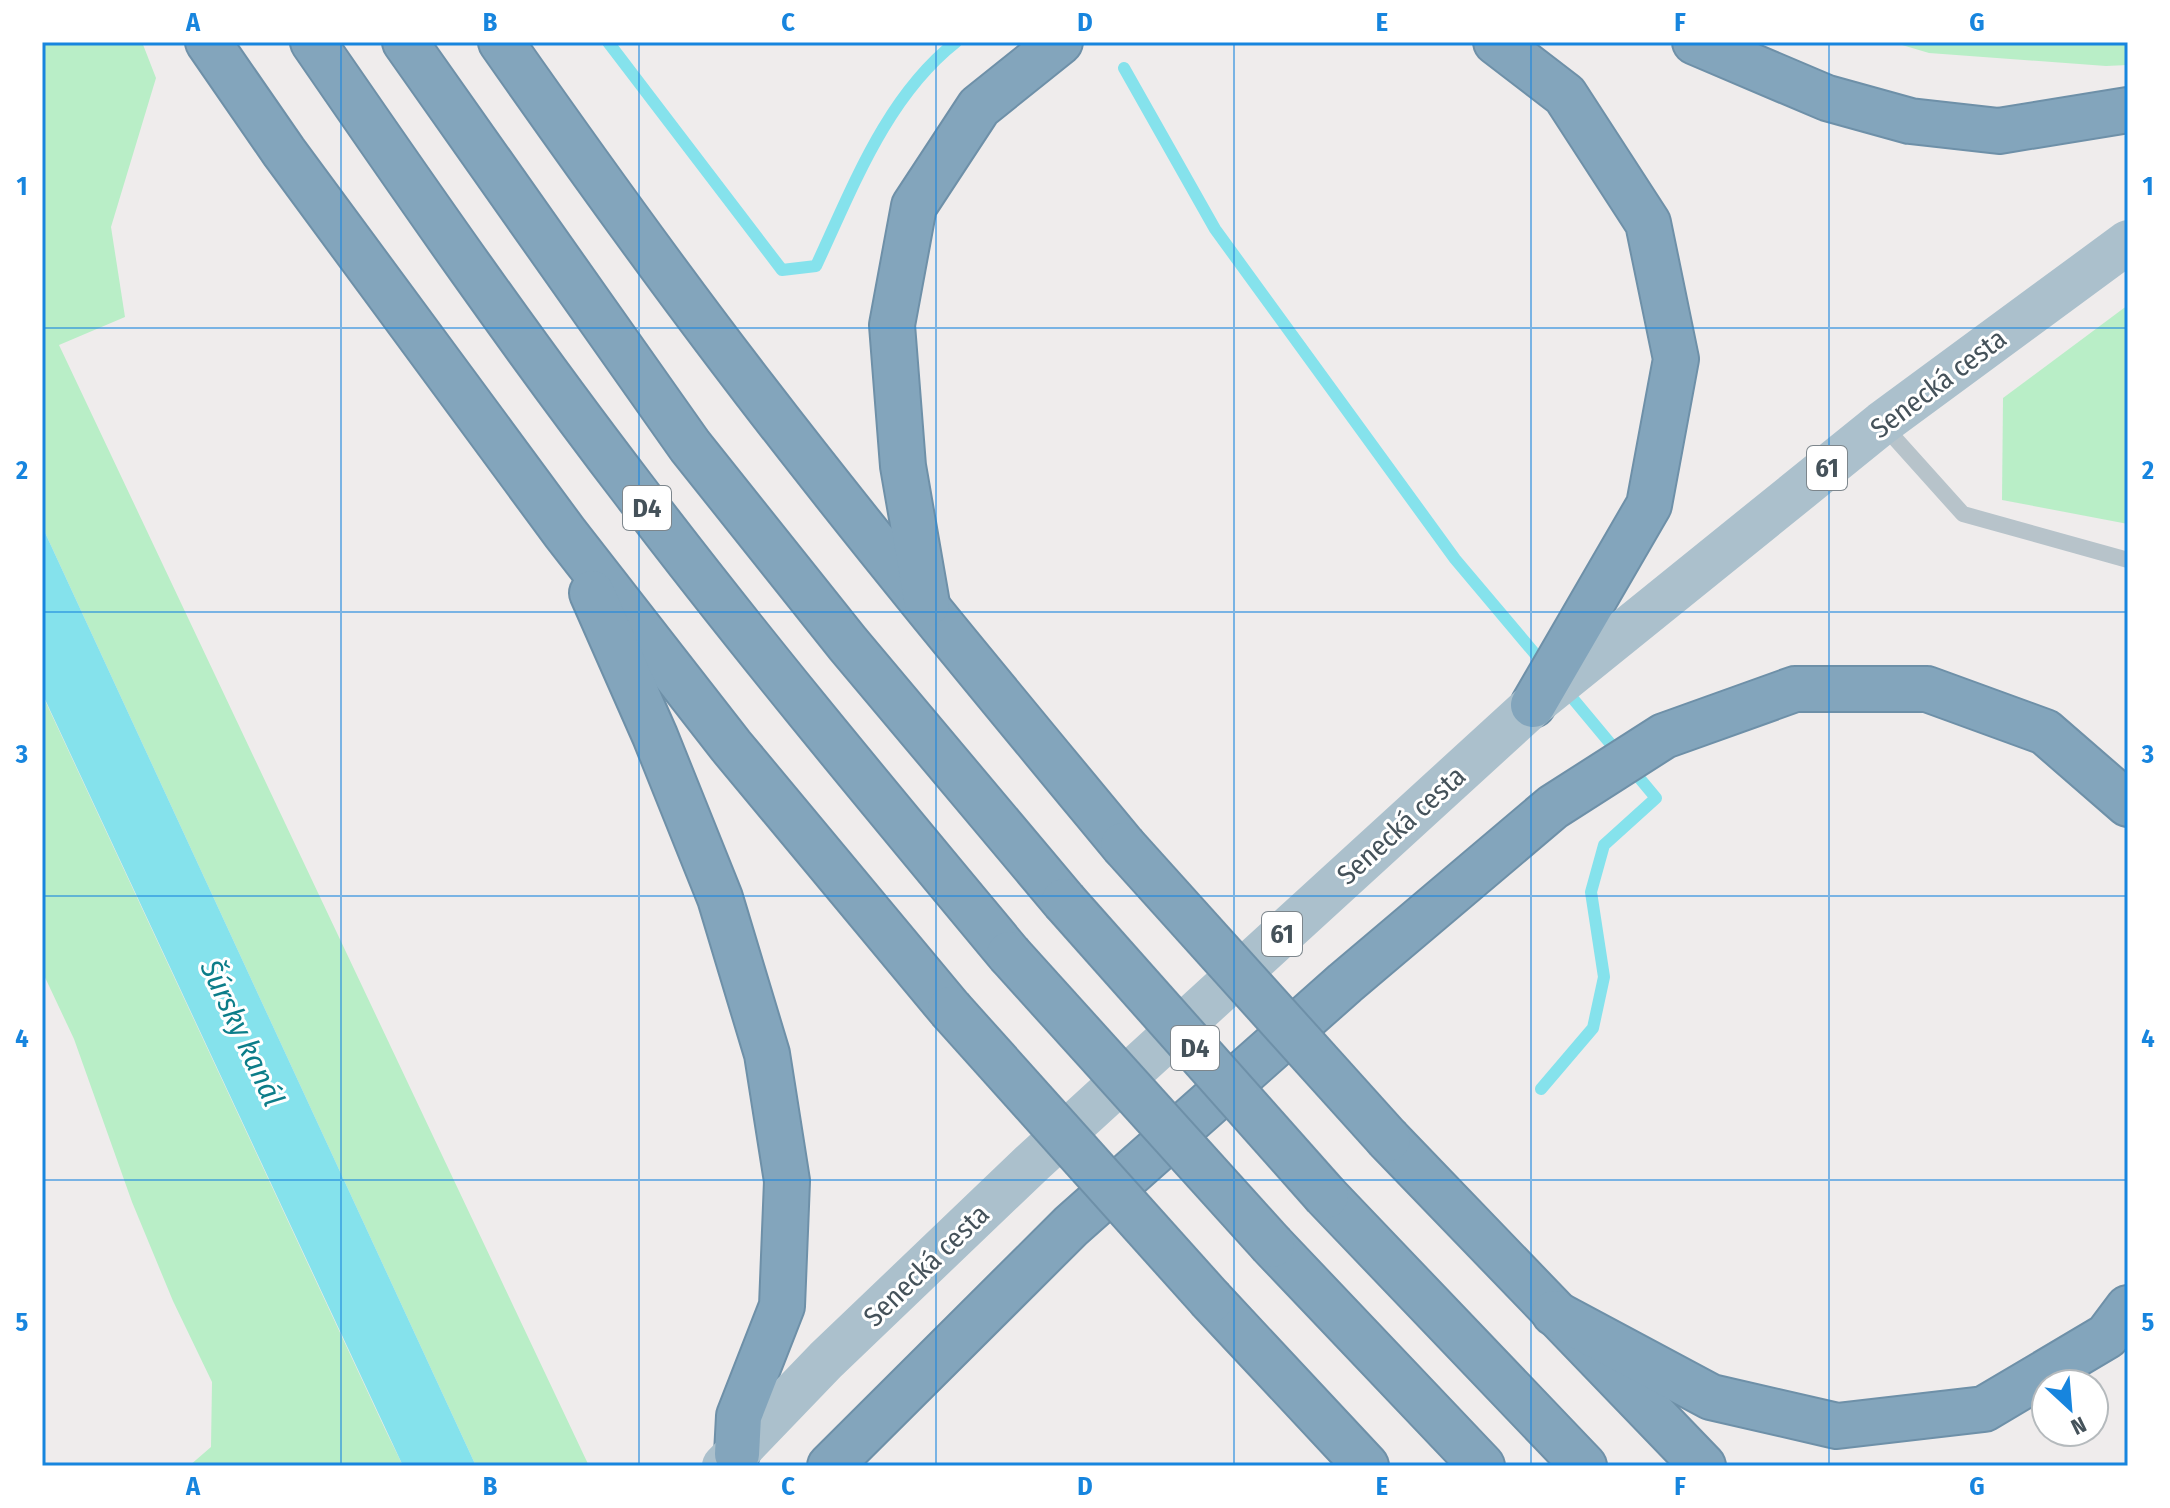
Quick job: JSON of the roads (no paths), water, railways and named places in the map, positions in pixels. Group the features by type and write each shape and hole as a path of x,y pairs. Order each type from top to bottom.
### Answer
{"highway":[{"path":"208,42 284,152 565,533 731,746 950,1009 1211,1300 1366,1466"},
{"name":"D4","path":"313,42 482,286 633,489 793,694 1009,954 1272,1245 1482,1466"},
{"name":"D4","path":"405,42 690,446 848,644 1064,901 1326,1196 1584,1466"},
{"path":"501,42 610,197 754,390 928,610 1123,845 1388,1139 1703,1466"},
{"path":"928,610 903,466 892,325 914,206 979,107 1060,42"},
{"path":"1496,42 1565,95 1648,223 1676,359 1649,505 1533,705"},
{"path":"1695,42 1827,98 1910,121 1999,131 2128,110"},
{"path":"565,533 655,736 720,898 767,1054 787,1181 782,1306 739,1416 730,1460"},
{"path":"830,1466 1071,1226 1345,983 1553,807 1664,736 1795,689 1927,689 2045,732 2128,804"},
{"path":"1554,1313 1711,1397 1837,1426 1984,1409 2107,1336 2128,1308"}],"main road":[{"name":"Senecká cesta","path":"730,1460 826,1360 1032,1163 1533,705 1882,423 2128,242"}],"lane":[{"path":"1882,423 1963,514 2128,560"}],"water":[{"name":"Šúrsky kanál","path":"42,526 476,1466 403,1466 42,693"}],"waterway":[{"path":"608,42 782,270 816,266 858,175 891,116 931,64 956,42"},
{"path":"1124,68 1215,229 1455,559 1547,668"},
{"path":"1564,688 1619,754"},
{"path":"1541,1089 1593,1028 1604,977 1591,892 1604,845 1656,798 1631,768"}]}
